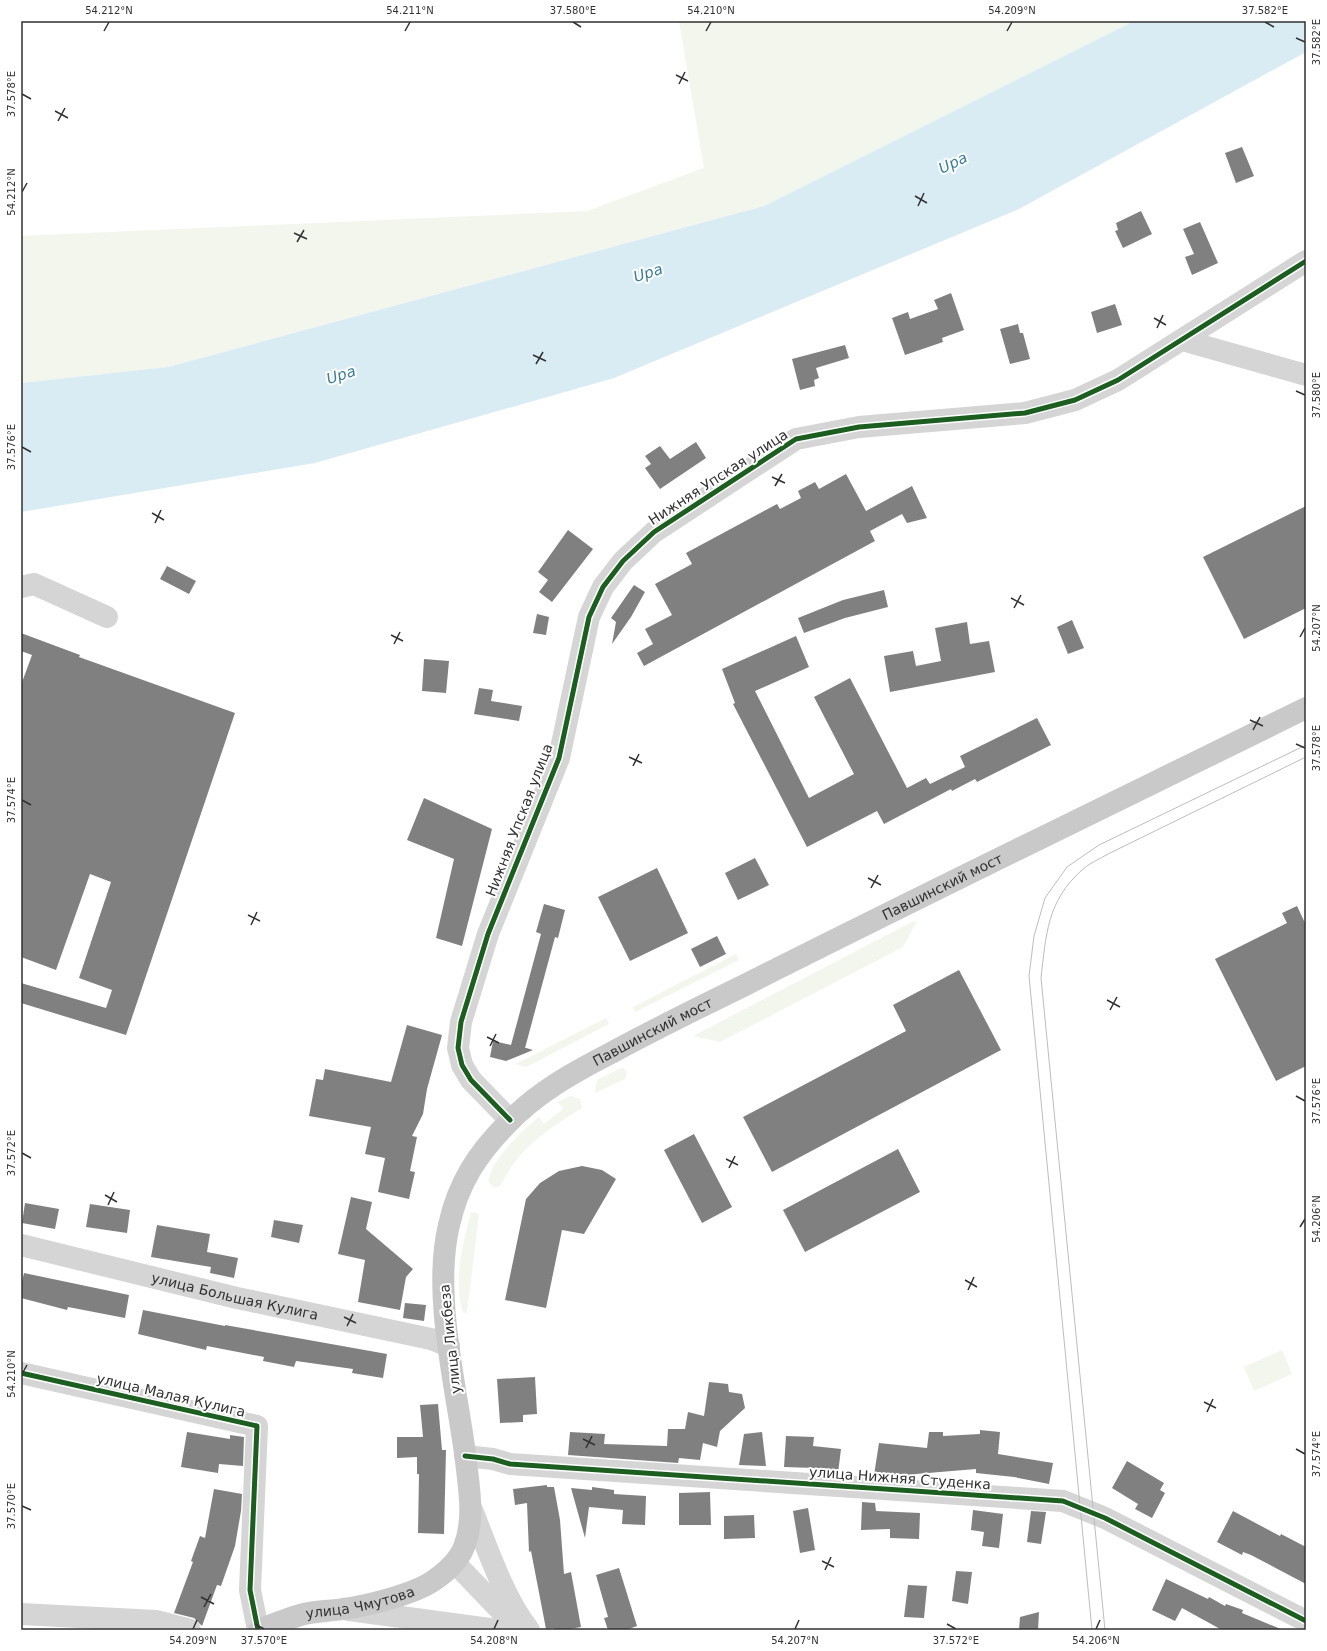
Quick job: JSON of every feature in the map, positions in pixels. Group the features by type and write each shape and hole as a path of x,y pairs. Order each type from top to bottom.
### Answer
{"main road":[{"name":"Павшинский мост","path":"580,1069 854,930 914,902 1104,806 1306,708"},
{"name":"улица Ликбеза","path":"455,1563 466,1545 472,1510 449,1346 444,1297 444,1270 448,1229 458,1191 479,1154 510,1120 548,1088 580,1069"},
{"name":"улица Чмутова","path":"259,1630 302,1614 324,1610 345,1609 415,1592 432,1582 455,1563"}],"street":[{"name":"Нижняя Упская улица","path":"510,1120 471,1080 462,1065 458,1048 461,1022 488,934 559,758 588,617 612,572 654,532 796,440 859,427 1026,413 1075,400 1118,380 1306,261"},
{"path":"1182,340 1306,375"},
{"path":"21,587 34,584 107,617"},
{"name":"улица Большая Кулига","path":"21,1245 215,1293 431,1339 449,1346"},
{"name":"улица Малая Кулига","path":"21,1373 257,1426 250,1590 259,1630"},
{"name":"улица Нижняя Cтуденкa","path":"465,1456 493,1459 510,1464 1063,1501 1105,1518 1306,1621"},
{"path":"472,1510 506,1589 519,1616 529,1630"},
{"path":"455,1563 503,1612 525,1630"},
{"path":"345,1609 497,1630"},
{"path":"21,1614 156,1621 190,1630"}],"shaded area":[{"path":"679,21 1134,21 764,206 168,367 21,383 21,236 587,211 704,168"},
{"path":"915,921 916,923 903,947 720,1042 693,1036"},
{"path":"736,954 739,960 635,1012 633,1007"},
{"path":"606,1018 609,1024 526,1067 516,1064"},
{"path":"621,1068 624,1068 627,1073 625,1079 595,1093 597,1080"},
{"path":"570,1096 580,1099 582,1108 529,1146 513,1165 500,1186 493,1187 489,1182 490,1174 508,1146 539,1117 544,1124 563,1109 558,1102"},
{"path":"471,1212 479,1214 467,1312 465,1313 463,1312 460,1300 459,1275 462,1249"},
{"path":"1282,1350 1292,1374 1254,1391 1244,1367"}],"water":[{"name":"Upa","path":"1134,21 1306,21 1306,52 1019,209 614,378 315,463 21,512 21,383 168,367 764,206"}],"building":[{"path":"1242,147 1254,176 1236,183 1225,153"},
{"path":"1141,211 1152,234 1123,248 1115,231 1118,230 1116,223"},
{"path":"1200,222 1218,263 1192,275 1185,257 1194,254 1183,229"},
{"path":"951,293 964,330 942,338 943,342 905,355 892,318 908,312 910,319 938,309 934,300"},
{"path":"1115,304 1122,325 1097,333 1091,312"},
{"path":"1018,324 1020,333 1023,333 1030,359 1010,364 1000,329"},
{"path":"845,345 849,358 816,368 819,378 814,380 815,386 800,390 792,359"},
{"path":"696,442 706,458 660,489 645,468 651,464 645,456 660,446 670,459"},
{"path":"846,474 866,511 912,486 927,518 907,523 902,514 870,531 875,541 644,666 637,653 653,644 645,629 672,615 655,584 692,564 686,553 777,504 780,509 801,498 798,491 815,482 819,489"},
{"path":"1306,506 1306,608 1244,639 1203,557"},
{"path":"568,530 593,549 552,602 539,592 548,580 538,572"},
{"path":"167,566 196,581 189,594 160,579"},
{"path":"634,585 645,592 631,617 612,644 616,622 611,618"},
{"path":"884,590 888,607 845,618 804,633 798,618 843,600"},
{"path":"537,614 549,617 546,635 533,633"},
{"path":"1072,620 1084,648 1068,654 1057,627"},
{"path":"967,622 970,644 989,641 995,672 890,692 884,656 913,651 916,666 941,661 935,628"},
{"path":"21,633 80,655 79,657 235,713 126,1035 21,1003 21,983 106,1008 112,990 79,978 111,882 90,874 56,970 21,957 21,685 32,655 21,651"},
{"path":"796,636 809,667 755,691 809,798 854,774 814,697 850,678 907,788 926,778 930,784 965,767 960,756 1037,718 1051,745 977,782 975,779 952,791 951,789 884,824 877,811 807,847 733,704 735,703 722,669"},
{"path":"424,659 449,661 446,693 422,691"},
{"path":"479,688 493,690 491,701 522,706 519,721 474,714"},
{"path":"424,798 492,829 462,946 436,938 454,859 407,840"},
{"path":"755,858 769,885 738,900 725,873"},
{"path":"657,868 688,933 630,961 598,897"},
{"path":"544,904 565,910 558,938 555,937 525,1048 533,1050 506,1061 490,1057 493,1041 511,1045 541,934 536,932"},
{"path":"1297,906 1306,925 1306,1066 1276,1081 1215,959 1287,923 1282,913"},
{"path":"717,936 726,954 700,967 691,949"},
{"path":"959,970 1001,1050 772,1172 743,1117 906,1031 893,1005"},
{"path":"407,1025 442,1035 427,1089 423,1114 412,1136 417,1137 410,1171 415,1172 409,1199 378,1192 385,1158 365,1154 371,1127 309,1116 316,1079 323,1080 325,1069 391,1082"},
{"path":"694,1134 732,1207 702,1223 664,1150"},
{"path":"898,1149 920,1192 805,1252 783,1210"},
{"path":"582,1166 602,1170 616,1179 584,1234 562,1230 546,1308 505,1300 526,1199 540,1183 559,1171"},
{"path":"351,1197 372,1202 366,1229 413,1269 406,1277 400,1310 358,1302 365,1260 338,1254"},
{"path":"25,1203 59,1209 55,1229 22,1223"},
{"path":"90,1204 130,1210 127,1233 86,1227"},
{"path":"274,1220 303,1225 299,1243 271,1237"},
{"path":"157,1225 210,1234 207,1252 238,1258 234,1278 210,1273 211,1267 151,1257"},
{"path":"24,1273 129,1295 125,1318 68,1307 67,1310 21,1298 21,1286"},
{"path":"405,1303 426,1305 424,1321 403,1318"},
{"path":"143,1310 387,1354 383,1378 352,1373 353,1369 296,1361 294,1367 263,1361 264,1357 207,1346 206,1350 138,1334"},
{"path":"535,1377 537,1414 523,1415 523,1422 500,1423 497,1379"},
{"path":"709,1382 728,1384 729,1392 742,1394 745,1408 720,1431 717,1447 703,1443 700,1460 679,1458 678,1463 568,1455 570,1432 605,1434 604,1444 667,1446 668,1429 685,1429 688,1412 704,1416"},
{"path":"438,1404 442,1450 446,1450 444,1534 418,1533 419,1474 417,1474 417,1457 397,1458 397,1437 423,1437 420,1405"},
{"path":"980,1430 1000,1432 998,1454 1053,1463 1049,1484 1014,1477 976,1473 976,1469 916,1474 915,1477 874,1475 879,1443 927,1448 929,1432 943,1432 943,1436 980,1434"},
{"path":"187,1432 230,1439 230,1435 244,1437 243,1466 219,1464 218,1473 181,1467"},
{"path":"762,1432 766,1466 739,1465 744,1434"},
{"path":"786,1436 814,1437 813,1446 841,1449 838,1473 814,1470 814,1468 784,1467"},
{"path":"1127,1461 1164,1483 1160,1490 1165,1493 1152,1518 1135,1509 1138,1504 1112,1488"},
{"path":"547,1485 547,1487 554,1487 560,1520 564,1574 571,1572 581,1627 565,1630 554,1630 554,1628 546,1629 531,1551 529,1552 527,1503 515,1505 513,1489"},
{"path":"592,1487 614,1490 614,1494 646,1496 645,1525 622,1524 623,1510 589,1507 585,1538 571,1488 592,1490"},
{"path":"214,1489 242,1494 241,1511 235,1546 221,1586 217,1585 202,1626 194,1618 174,1613 193,1562 191,1561 200,1536 205,1538"},
{"path":"710,1492 711,1525 679,1525 679,1493"},
{"path":"862,1502 875,1503 876,1511 920,1513 919,1539 890,1538 890,1529 861,1530"},
{"path":"808,1508 815,1550 800,1553 793,1511"},
{"path":"973,1510 1003,1514 999,1548 982,1546 984,1532 971,1530"},
{"path":"1031,1511 1046,1512 1041,1544 1027,1542"},
{"path":"1233,1511 1280,1536 1281,1534 1306,1547 1306,1584 1251,1555 1243,1552 1242,1555 1217,1542"},
{"path":"754,1515 755,1538 724,1539 724,1516"},
{"path":"619,1568 637,1626 626,1630 608,1630 604,1618 608,1617 596,1575"},
{"path":"956,1571 972,1572 968,1604 952,1601"},
{"path":"1166,1579 1208,1599 1209,1597 1225,1606 1226,1604 1243,1610 1242,1613 1283,1630 1222,1630 1182,1608 1175,1621 1152,1610"},
{"path":"908,1585 927,1586 924,1618 904,1617"},
{"path":"1039,1612 1038,1630 1019,1630 1020,1617"}],"tram line":[{"path":"1092,1630 1029,976 1034,936 1045,898 1067,867 1099,845 1306,745"},
{"path":"1105,1630 1041,978 1047,933 1055,906 1062,894 1070,882 1088,865 1306,757"}],"cycle path":[{"path":"510,1120 471,1080 462,1065 458,1048 461,1022 488,934 559,758 589,617 603,587 623,561 654,532 796,439 859,427 1025,413 1075,400 1118,380 1306,261"},
{"path":"21,1373 257,1426 250,1590 258,1630"},
{"path":"465,1456 493,1459 510,1464 1063,1501 1105,1518 1306,1621"}]}
